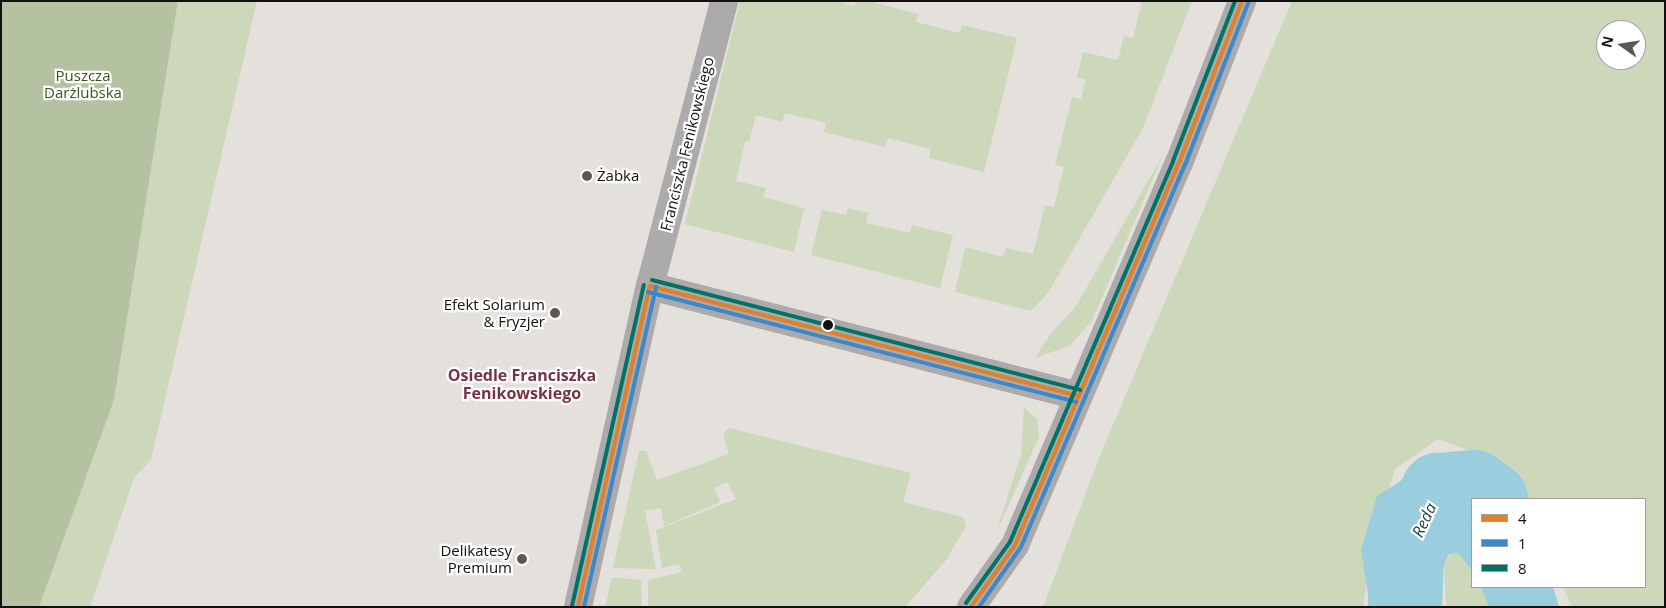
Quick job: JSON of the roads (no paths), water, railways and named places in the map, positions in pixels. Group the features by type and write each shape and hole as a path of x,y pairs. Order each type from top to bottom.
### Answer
{"street":[{"name":"Franciszka Fenikowskiego","path":"578,607 650,286 724,1"},
{"path":"972,607 1015,545 1179,163 1242,1"},
{"path":"650,286 1078,396"}],"water":[{"path":"1424,466 1485,498 1471,498 1471,569 1458,553 1435,556 1429,607 1370,607 1361,550 1377,496"},
{"path":"1481,588 1553,588 1559,607 1489,607"}],"waterway":[{"name":"Reda","path":"1405,607 1407,557 1438,490 1474,487 1490,498"}],"place":[{"name":"Żabka","path":"587,176"},
{"name":"Efekt Solarium & Fryzjer","path":"555,313"},
{"name":"Delikatesy Premium","path":"522,559"}],"district":[{"name":"Osiedle Franciszka Fenikowskiego","path":"522,384"}],"park label":[{"name":"Puszcza Darżlubska","path":"83,84"}]}
